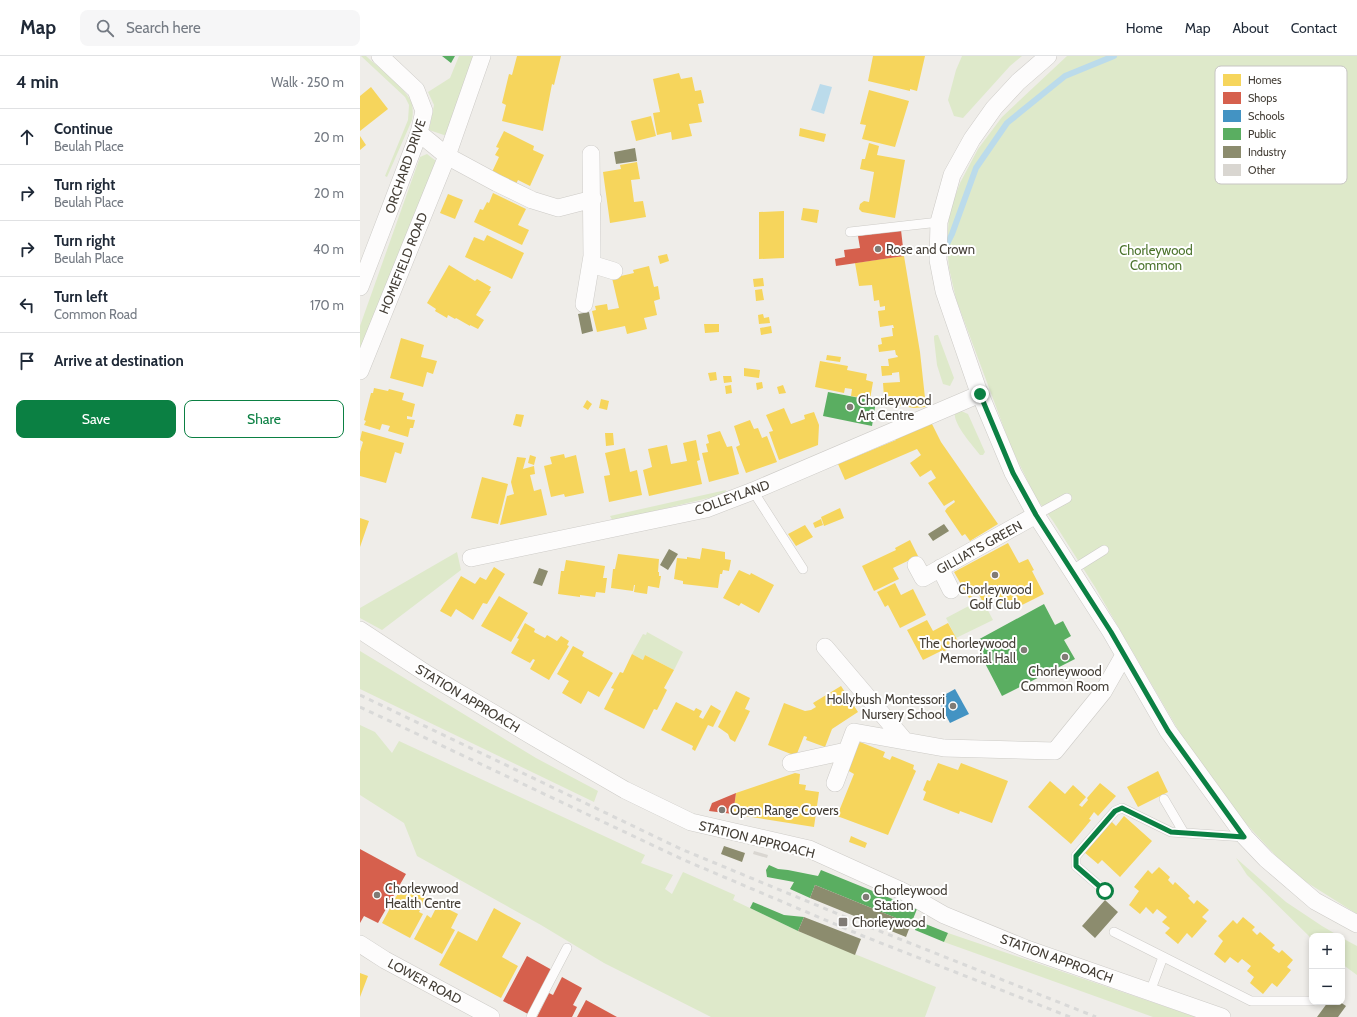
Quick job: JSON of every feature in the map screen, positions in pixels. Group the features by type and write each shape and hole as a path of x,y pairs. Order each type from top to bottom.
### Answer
{"street":[{"name":"ORCHARD DRIVE","path":"360,287 419,133 424,111 416,90 380,56"},
{"name":"HOMEFIELD ROAD","path":"360,371 447,156 482,56"},
{"path":"1048,56 1018,82 994,108 972,139 952,175 938,222 938,260 944,291 980,394 1013,473 1036,515 1111,632 1168,731 1244,837 1266,859 1315,901 1357,924"},
{"path":"419,133 447,156 532,200 558,208 593,199"},
{"path":"584,304 592,256 593,199 591,154"},
{"path":"591,264 614,271"},
{"name":"COLLEYLAND","path":"471,558 706,509 754,491 980,394"},
{"name":"GILLIAT'S GREEN","path":"919,572 940,568 1036,515"},
{"path":"940,568 951,590"},
{"name":"STATION APPROACH","path":"360,630 433,677 624,790 692,822 809,849 904,892 944,915 1027,948 1222,1017"},
{"path":"825,647 905,741"},
{"path":"834,783 854,732 944,748 1055,751 1103,692 1124,655"},
{"path":"791,763 846,751"},
{"name":"LOWER ROAD","path":"360,944 385,960 491,1017"}],"lane":[{"path":"850,232 938,222"},
{"path":"754,491 803,569"},
{"path":"1036,515 1067,498"},
{"path":"1072,570 1104,550"},
{"path":"1164,799 1184,833"},
{"path":"1105,891 1076,866 1076,856 1115,811 1122,808 1171,832 1244,837"},
{"path":"1114,932 1251,1001 1309,1001"},
{"path":"531,1017 567,948"},
{"path":"1150,992 1163,957"}],"green space":[{"path":"361,56 366,56 392,79 405,92 412,104 412,120 387,177 385,176 408,120 409,105 405,97"},
{"path":"459,56 476,56 447,136 429,130 434,105 428,92 450,78"},
{"path":"962,56 1022,56 1010,66 963,118 954,116 948,100 956,70"},
{"name":"Chorleywood Common","path":"1067,56 1357,56 1357,914 1303,880 1276,856 1226,802 1194,757 1095,587 1053,521 1036,498 1011,447 956,299 949,268 947,248 949,213 960,183 978,149 1002,117"},
{"path":"427,154 436,161 360,350 360,326 420,157"},
{"path":"938,335 954,378 950,386 943,384 937,365 934,339 934,336"},
{"path":"959,410 968,414 985,452 983,455 980,455 960,428 955,417 955,412"},
{"path":"726,490 725,494 613,521 610,516"},
{"path":"457,552 461,570 382,630 360,618 360,608"},
{"path":"982,599 993,620 956,638 946,618"},
{"path":"647,632 683,652 674,670 645,655 643,660 632,654 643,634 646,635"},
{"path":"360,651 536,758 598,791 594,802 360,689"},
{"path":"360,725 375,732 392,753 399,741 645,855 641,863 673,875 665,889 672,894 683,872 735,895 733,900 798,931 936,987 925,1017 711,1017 604,963 541,925 417,856 404,823 360,795"},
{"path":"1236,858 1286,902 1334,933 1309,933 1309,936 1247,875"},
{"path":"948,933 1196,1017 1153,1017 944,942"},
{"path":"1345,940 1357,946 1357,975 1345,966"}],"water":[{"path":"820,84 832,87 824,114 811,110"}],"building: Homes":[{"path":"517,56 561,56 554,85 552,84 543,131 502,121 506,105 502,103 509,74 512,75"},
{"path":"873,56 925,56 917,91 910,89 910,91 868,81"},
{"path":"679,73 681,79 692,77 695,91 701,90 704,103 698,104 702,122 689,124 692,136 672,140 671,132 657,135 653,113 660,112 653,79"},
{"path":"371,87 388,109 360,131 360,96"},
{"path":"869,90 909,101 895,147 862,139 866,125 860,124"},
{"path":"651,116 656,136 636,141 631,121"},
{"path":"800,128 826,134 824,142 799,136"},
{"path":"504,131 534,146 533,150 544,155 530,186 518,180 516,184 492,172 499,157 495,155 499,148 496,147"},
{"path":"360,136 366,145 360,150"},
{"path":"869,143 879,146 877,155 905,160 895,218 862,212 859,209 860,204 864,201 869,202 874,172 860,169 862,159 865,159"},
{"path":"637,162 640,179 631,180 634,202 643,201 646,217 610,223 603,172 621,169 620,165"},
{"path":"493,193 526,209 518,225 529,230 522,245 474,222 480,209 483,210 487,202 489,203"},
{"path":"448,194 463,200 455,219 440,213"},
{"path":"803,208 819,210 817,223 801,220"},
{"path":"784,211 784,258 759,259 759,212"},
{"path":"487,235 524,253 512,279 465,257 474,237 484,241"},
{"path":"667,254 669,261 660,264 658,256"},
{"path":"904,256 920,352 926,407 914,408 896,405 896,399 898,399 898,396 884,397 883,383 900,382 899,372 892,373 892,375 882,376 881,366 889,366 888,359 898,357 895,350 879,352 878,345 882,344 881,338 893,336 892,328 894,328 893,325 880,327 878,311 885,310 885,306 880,307 879,300 874,301 872,285 859,286 855,263"},
{"path":"449,265 475,281 477,279 491,287 489,291 491,291 476,315 484,320 478,329 448,315 447,318 435,311 436,309 427,303"},
{"path":"649,266 654,287 658,286 660,299 654,301 657,315 644,318 647,329 627,334 625,326 597,332 592,311 596,310 595,306 607,304 608,310 619,308 612,278 634,273 633,270"},
{"path":"763,278 764,286 754,287 753,279"},
{"path":"762,289 764,300 756,301 755,290"},
{"path":"763,314 764,318 769,317 770,323 759,324 758,315"},
{"path":"704,324 719,324 719,332 705,333"},
{"path":"771,326 772,333 761,335 760,328"},
{"path":"401,338 424,345 421,357 437,361 433,374 427,372 423,387 390,378"},
{"path":"827,355 841,357 840,362 826,360"},
{"path":"820,361 848,366 847,370 867,374 866,380 873,382 870,399 851,396 852,389 845,388 844,393 815,387"},
{"path":"744,368 760,370 759,378 744,376"},
{"path":"716,372 717,380 710,381 708,373"},
{"path":"723,376 731,376 732,382 724,383"},
{"path":"762,382 763,388 757,390 756,383"},
{"path":"731,385 732,393 726,394 725,386"},
{"path":"783,385 786,393 779,394 777,387"},
{"path":"374,388 388,391 389,389 404,393 402,400 415,404 412,417 407,416 407,419 415,420 413,428 410,428 408,437 388,431 390,426 382,424 380,430 364,425 371,393 373,393"},
{"path":"601,399 609,401 607,410 599,408"},
{"path":"587,400 592,404 588,410 583,407"},
{"path":"784,408 791,424 805,419 804,415 814,412 819,425 818,445 779,460 769,432 773,431 766,415"},
{"path":"516,414 524,415 521,427 513,425"},
{"path":"750,420 754,429 758,428 762,438 767,436 777,462 746,473 736,447 740,445 734,426"},
{"path":"931,422 941,442 998,524 970,541 965,534 962,536 945,511 955,502 954,500 944,506 928,483 936,478 931,470 920,477 910,463 921,455 917,449 845,480 838,464 896,440 895,437"},
{"path":"362,431 404,443 401,454 395,452 386,483 360,476 360,452 363,442 360,440"},
{"path":"720,431 727,447 732,446 739,474 709,482 702,453 708,452 706,444 709,443 707,435"},
{"path":"605,433 613,433 614,445 606,446"},
{"path":"696,440 700,460 697,461 702,484 649,496 643,470 652,467 648,449 667,445 671,464 687,461 683,443"},
{"path":"625,448 630,472 637,470 642,495 609,502 604,476 610,475 605,453"},
{"path":"564,454 565,458 576,455 584,493 565,497 564,494 551,497 544,466 552,464 550,457"},
{"path":"530,455 536,457 534,465 528,463"},
{"path":"517,457 526,458 523,469 534,466 535,474 530,475 534,491 541,489 547,515 500,525 507,496 514,494 511,482"},
{"path":"482,477 508,484 498,524 471,518"},
{"path":"840,508 844,518 824,526 821,517"},
{"path":"360,518 369,521 360,547"},
{"path":"821,519 823,525 815,528 813,523"},
{"path":"805,525 813,537 796,546 788,534"},
{"path":"910,540 918,556 893,568 899,579 874,591 862,566 896,550 895,548"},
{"name":"Chorleywood Golf Club","path":"1008,543 1019,563 1028,559 1034,570 1032,571 1044,594 1018,607 1009,603 1007,600 999,604 994,595 983,602 978,593 969,598 954,572"},
{"path":"702,548 725,552 725,559 731,560 729,571 723,570 722,574 720,574 718,588 683,584 683,581 674,579 677,558 687,559 687,557 700,559"},
{"path":"618,554 659,559 658,572 659,576 661,576 659,588 648,586 647,594 634,592 635,585 633,591 611,588 613,569 615,569"},
{"path":"566,560 605,566 603,578 607,578 605,593 596,592 595,597 580,595 580,597 558,594 561,571 564,571"},
{"path":"494,567 505,574 487,604 483,603 473,620 456,609 451,617 440,611 461,576 475,584 480,577 486,580"},
{"path":"739,570 750,575 751,573 774,585 759,613 741,603 739,606 723,598"},
{"path":"895,583 901,595 913,589 926,615 900,628 888,605 885,607 877,592"},
{"path":"499,596 528,613 511,642 481,626"},
{"path":"927,620 933,631 948,623 959,643 943,652 943,650 923,660 907,630"},
{"path":"525,623 535,629 534,632 545,638 547,635 557,641 561,636 569,641 567,645 569,646 549,680 530,669 535,660 533,659 530,663 511,653 519,639 517,638"},
{"path":"573,646 584,652 582,656 613,673 599,697 588,691 581,704 562,693 569,681 557,674"},
{"path":"632,654 643,660 645,655 674,670 664,688 667,690 657,710 654,709 644,729 604,709 614,689 611,688 620,672 623,673"},
{"path":"841,686 858,712 832,729 825,747 806,740 807,737 804,736 796,756 768,745 784,703 805,711 811,710 816,707 813,703"},
{"path":"736,691 750,698 745,709 750,711 735,742 730,739 728,734 718,727"},
{"path":"676,702 694,711 696,708 702,711 699,717 703,719 711,705 721,711 713,727 708,725 695,751 692,749 693,746 661,730"},
{"path":"855,742 859,744 860,742 885,752 883,757 890,760 892,756 914,765 913,769 916,771 888,835 837,816 854,774 847,770"},
{"path":"938,763 958,770 961,763 1008,781 992,823 960,811 959,814 923,800 926,792 923,790 927,780 930,781"},
{"path":"1158,771 1168,792 1138,807 1127,787"},
{"path":"795,773 800,774 799,784 806,785 805,790 819,792 814,827 733,814 736,793"},
{"path":"1050,781 1065,794 1073,785 1086,797 1079,805 1082,807 1088,800 1087,798 1100,783 1116,796 1098,816 1094,812 1089,819 1091,820 1071,844 1028,807"},
{"path":"1124,816 1152,841 1120,877 1102,860 1098,864 1084,852 1111,821 1116,826"},
{"path":"851,836 867,843 865,848 849,842"},
{"path":"1159,867 1170,877 1168,880 1173,885 1175,882 1190,896 1188,898 1194,904 1197,900 1209,910 1202,917 1207,921 1192,938 1187,933 1178,944 1165,933 1170,928 1162,922 1167,917 1157,909 1153,914 1146,907 1140,914 1129,905 1139,891 1134,887 1148,870 1152,874"},
{"path":"402,886 426,898 419,912 423,914 410,938 382,923"},
{"path":"438,904 458,914 451,928 455,930 442,954 414,939 427,915 431,918"},
{"path":"494,908 521,923 502,957 518,966 501,998 439,965 458,931 477,941"},
{"path":"1243,917 1255,927 1252,930 1257,935 1260,932 1275,945 1272,948 1279,953 1282,950 1293,960 1287,967 1291,970 1277,987 1272,983 1263,994 1250,983 1254,977 1247,971 1251,966 1242,959 1238,963 1230,957 1225,963 1214,954 1223,941 1218,936 1233,920 1237,924"},
{"path":"360,973 368,976 360,997"}],"building: Shops":[{"name":"Rose and Crown","path":"901,230 904,256 836,266 835,259 845,257 844,250 860,248 858,236"},
{"path":"736,793 733,814 709,811 712,803"},
{"name":"Chorleywood Health Centre","path":"360,849 406,874 378,923 364,916 360,923"},
{"path":"527,956 552,970 528,1014 503,1001"},
{"path":"562,977 582,988 573,1005 577,1007 572,1017 537,1017 549,993 553,995"},
{"path":"586,1000 617,1017 577,1017"}],"building: Schools":[{"name":"Hollybush Montessori Nursery School","path":"955,689 969,714 950,723 937,699"}],"building: Public":[{"path":"442,56 455,56 451,63"},
{"name":"Chorleywood Art Centre","path":"828,392 876,401 872,426 823,416"},
{"name":"The Chorleywood Memorial Hall","path":"1044,604 1055,625 1063,621 1071,636 1064,640 1075,659 1002,696 974,642"},
{"name":"Chorleywood Station","path":"769,865 778,869 818,876 821,870 917,909 911,924 815,885 810,898 790,889 794,882 767,877 766,870"},
{"path":"753,902 784,915 804,917 798,931 750,908"},
{"path":"918,921 948,933 944,942 915,930"}],"building: Industry":[{"path":"635,148 637,161 616,164 614,152"},
{"path":"589,312 593,331 582,334 578,314"},
{"path":"944,524 949,531 933,541 928,534"},
{"path":"669,549 678,554 668,570 660,565"},
{"path":"539,568 548,571 542,586 533,583"},
{"path":"724,846 745,853 742,862 721,854"},
{"path":"815,885 911,924 906,937 810,898"},
{"path":"1105,900 1118,912 1095,938 1082,926"},
{"path":"804,917 861,939 855,955 798,931"},
{"path":"1326,1005 1346,1006 1338,1017 1317,1017"}],"building: Other":[{"path":"754,851 768,855 767,858 753,854"}],"waterway":[{"path":"943,252 952,234 976,168 1007,123 1065,76 1114,56"}],"railway":[{"path":"360,695 681,849 867,926 1096,1017"},
{"path":"360,707 684,860 863,936 1070,1017"}],"place":[{"name":"Rose and Crown","path":"878,249"},
{"name":"Chorleywood Art Centre","path":"850,407"},
{"name":"Chorleywood Golf Club","path":"995,575"},
{"name":"The Chorleywood Memorial Hall","path":"1024,650"},
{"name":"Chorleywood Common Room","path":"1065,657"},
{"name":"Hollybush Montessori Nursery School","path":"953,706"},
{"name":"Open Range Covers","path":"722,810"},
{"name":"Chorleywood Health Centre","path":"377,895"},
{"name":"Chorleywood Station","path":"866,897"},
{"name":"Chorleywood","path":"843,922"}],"route":[{"path":"980,394 1013,473 1036,515 1111,632 1168,731 1244,837 1171,832 1122,808 1115,811 1076,856 1076,866 1105,891"}]}
